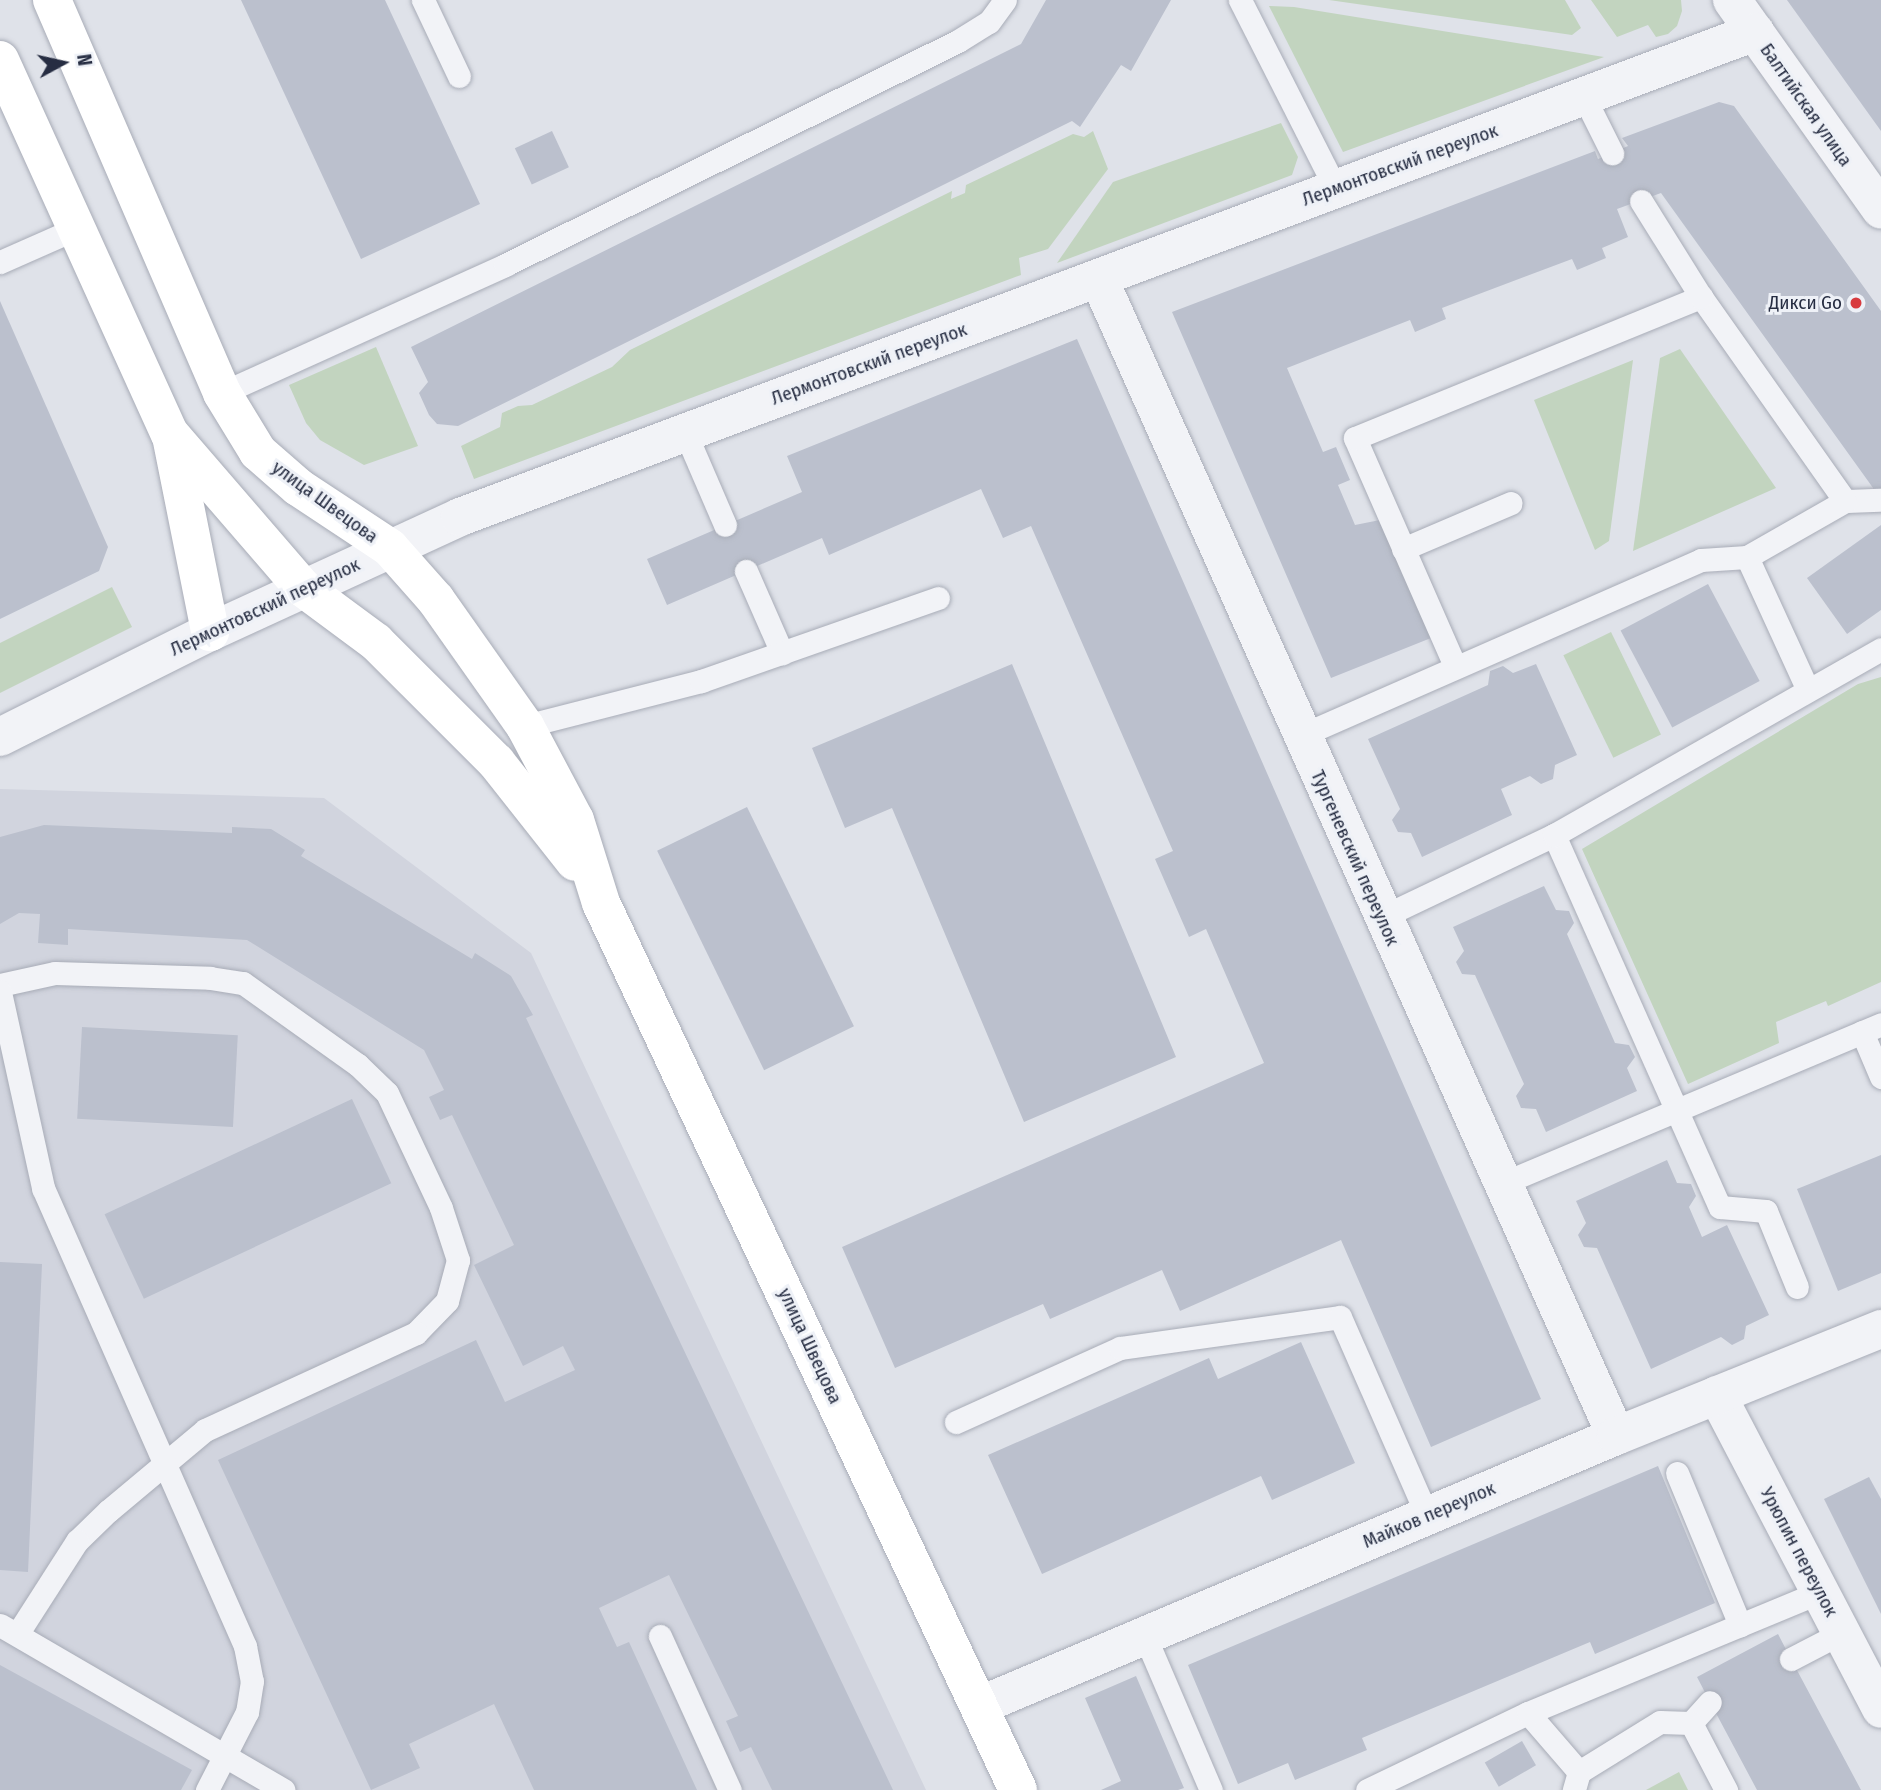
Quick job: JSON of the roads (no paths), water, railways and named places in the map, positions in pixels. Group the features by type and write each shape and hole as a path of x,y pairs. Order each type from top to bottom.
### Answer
{"street":[{"name":"улица Швецова","path":"52,0 222,393 258,452 298,487 390,548 436,600 526,726 575,820 601,903 1018,1790"},
{"name":"Балтийская улица","path":"1731,0 1881,210"},
{"name":"Лермонтовский переулок","path":"0,737 210,632 390,548 685,432 1755,32"},
{"name":"улица Швецова","path":"0,60 170,434 303,588 376,642 496,762 555,833 601,903"},
{"name":"Тургеневский переулок","path":"1099,279 1300,736 1616,1436"},
{"path":"170,434 210,632"},
{"name":"Майков переулок","path":"979,1706 1616,1436 1881,1329"},
{"name":"Урюпин переулок","path":"1717,1395 1881,1709"}],"lane":[{"path":"423,0 459,76"},
{"path":"222,393 505,265 946,47 989,22 1005,0"},
{"path":"1240,0 1336,189"},
{"path":"1584,97 1612,153"},
{"path":"1641,201 1701,297 1845,500"},
{"path":"0,262 77,228"},
{"path":"1455,666 1355,438 1701,297"},
{"path":"685,432 725,525"},
{"path":"1300,736 1701,560 1747,557 1845,500 1881,500"},
{"path":"1404,549 1511,503"},
{"path":"1747,557 1808,690"},
{"path":"746,571 782,653"},
{"path":"526,726 701,681 938,598"},
{"path":"1382,917 1553,835 1881,649"},
{"path":"1553,835 1720,1207 1766,1211 1797,1287"},
{"path":"0,985 55,973 210,978 243,983 358,1065 387,1093 441,1208 458,1260 447,1301 416,1333 205,1430 77,1541 9,1629 283,1790"},
{"path":"0,992 43,1188 246,1646 252,1681 247,1712 207,1790"},
{"path":"1501,1184 1872,1028 1881,1077"},
{"path":"956,1422 1120,1348 1340,1317 1427,1516"},
{"path":"1677,1472 1740,1625"},
{"path":"1367,1790 1528,1713 1820,1592"},
{"path":"1791,1660 1841,1633"},
{"path":"1144,1634 1211,1790"},
{"path":"660,1636 730,1790"},
{"path":"1528,1713 1576,1781 1660,1722 1691,1723 1710,1702"},
{"path":"1691,1723 1726,1790"}],"place":[{"name":"Дикси Go","path":"1856,303"}]}
